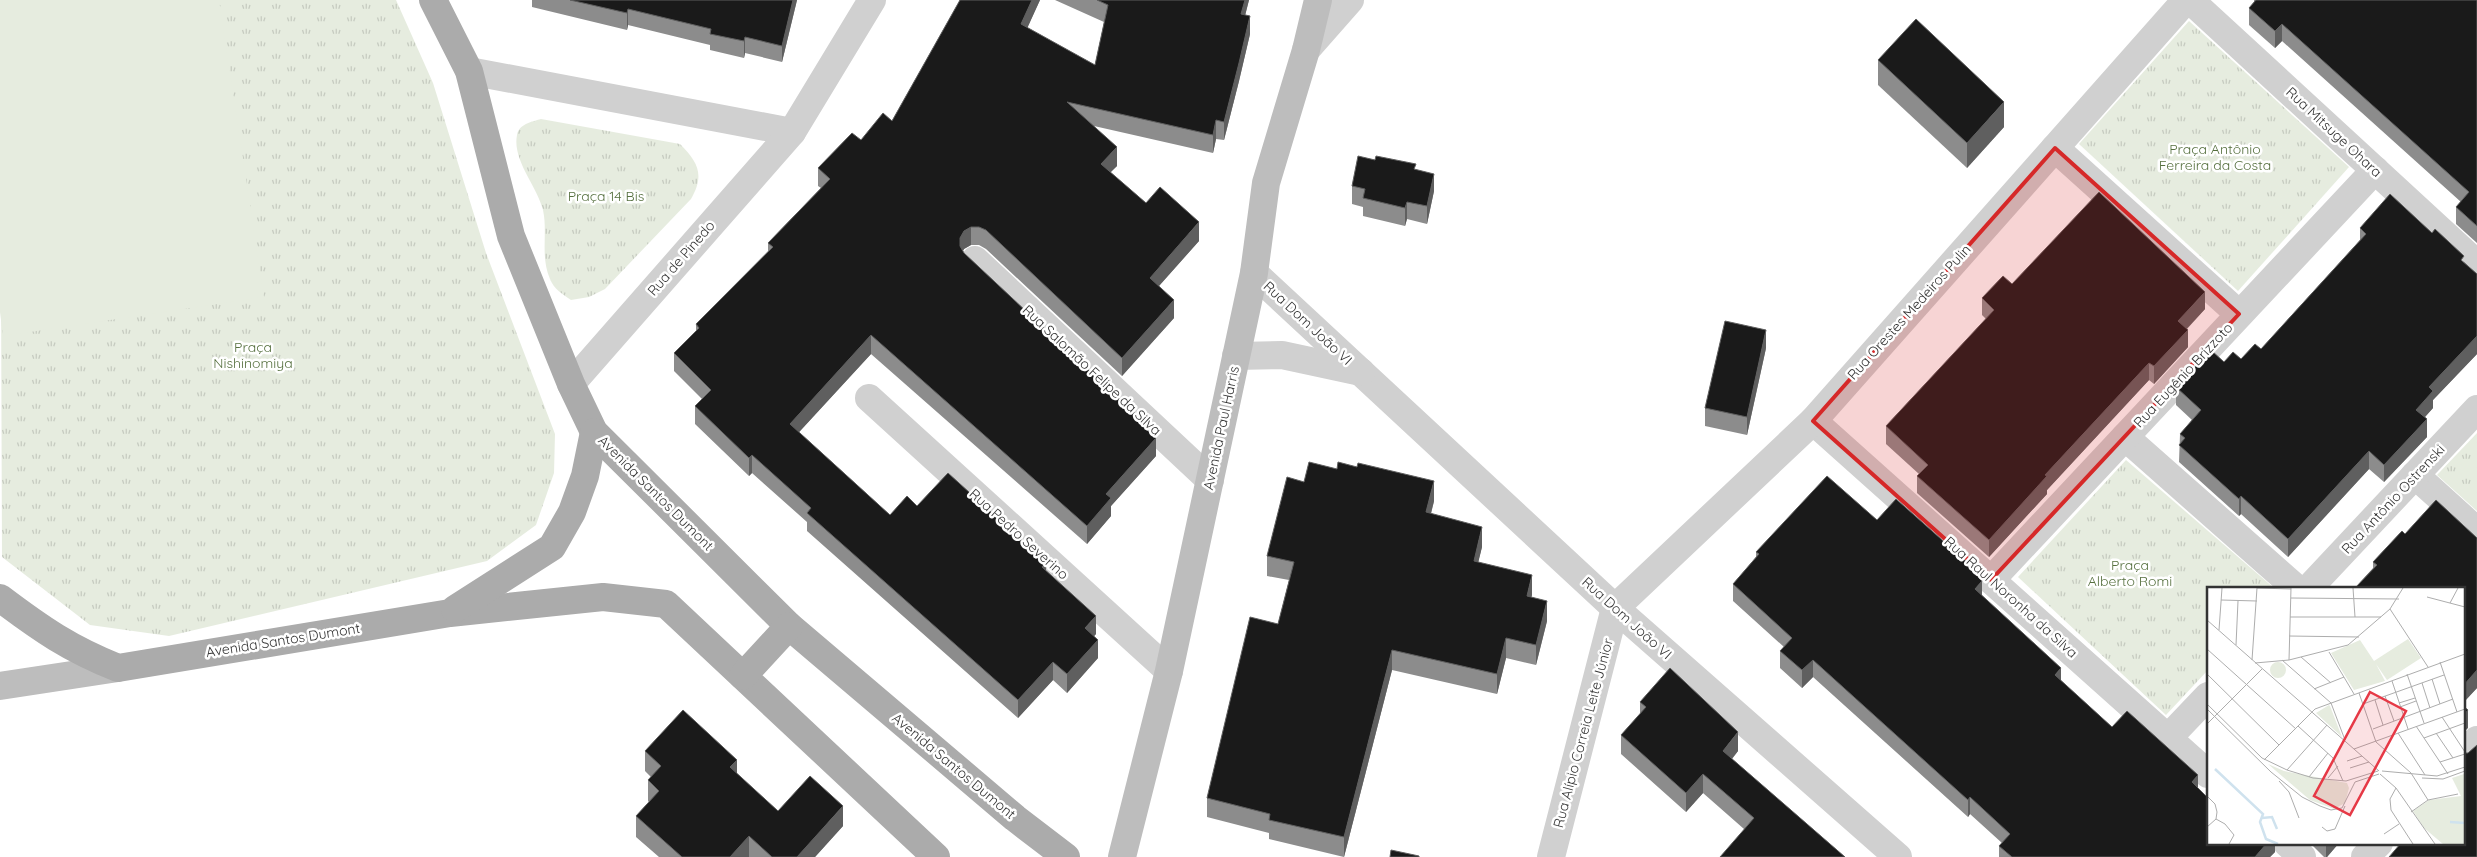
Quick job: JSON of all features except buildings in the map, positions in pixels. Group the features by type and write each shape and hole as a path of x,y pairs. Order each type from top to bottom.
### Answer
{"main road":[{"name":"Avenida Santos Dumont","path":"433,0 469,71 511,236 571,384 594,432 789,626 1015,818 1066,857"},
{"path":"450,613 552,547 572,512 585,476 594,432"},
{"path":"0,598 39,628 80,653 118,668"},
{"name":"Avenida Santos Dumont","path":"118,668 450,613 603,598 666,604 936,857"},
{"path":"743,676 789,626"}],"street":[{"name":"Rua de Pinedo","path":"571,384 792,132 872,0"},
{"name":"Avenida Paul Harris","path":"1122,857 1169,671 1210,480 1254,273 1266,183 1306,50 1318,0"},
{"path":"1306,50 1350,0"},
{"name":"Rua Orestes Medeiros Pulin","path":"1615,608 1813,421 2186,0"},
{"name":"Rua Mitsuge Ohara","path":"2190,0 2477,264"},
{"path":"469,71 792,132"},
{"path":"2055,148 2239,314"},
{"name":"Rua Eugênio Brizzoto","path":"1991,580 2375,170"},
{"name":"Rua Salomão Felipe da Silva","path":"975,260 1210,480"},
{"name":"Rua Dom João VI","path":"1254,273 1615,608 1898,857"},
{"name":"Rua Dom João VI","path":"1236,356 1282,355 1361,372"},
{"name":"Rua Pedro Severino","path":"869,398 1169,671"},
{"name":"Rua Antônio Ostrenski","path":"2310,587 2477,409"},
{"name":"Rua Raul Noronha da Silva","path":"1813,421 2207,773"},
{"path":"2125,436 2295,587"},
{"path":"2415,475 2477,531"},
{"name":"Rua Alípio Correia Leite Júnior","path":"1550,857 1615,608"},
{"path":"0,686 118,668"},
{"path":"2168,738 2207,697"},
{"path":"2464,754 2477,740"},
{"path":"2288,844 2302,857"},
{"path":"2366,857 2378,844"}],"highlighted area":[{"path":"2055,148 2239,314 1991,580 1813,421"}],"green space":[{"name":"Praça Nishinomiya","path":"0,0 396,0 433,83 486,253 555,434 554,473 536,525 487,561 169,636 90,625 2,557"},
{"path":"0,0 219,0 264,297 3,336 0,312"},
{"name":"Praça Antônio Ferreira da Costa","path":"2189,21 2349,167 2238,291 2079,144"},
{"name":"Praça 14 Bis","path":"541,119 680,144 698,169 698,183 691,199 605,289 589,297 571,300 554,286 547,270 543,210 521,163 516,144 520,128"},
{"path":"2477,433 2477,511 2437,475"},
{"name":"Praça Alberto Romi","path":"2126,460 2273,587 2207,587 2207,671 2166,715 2018,577"}]}
